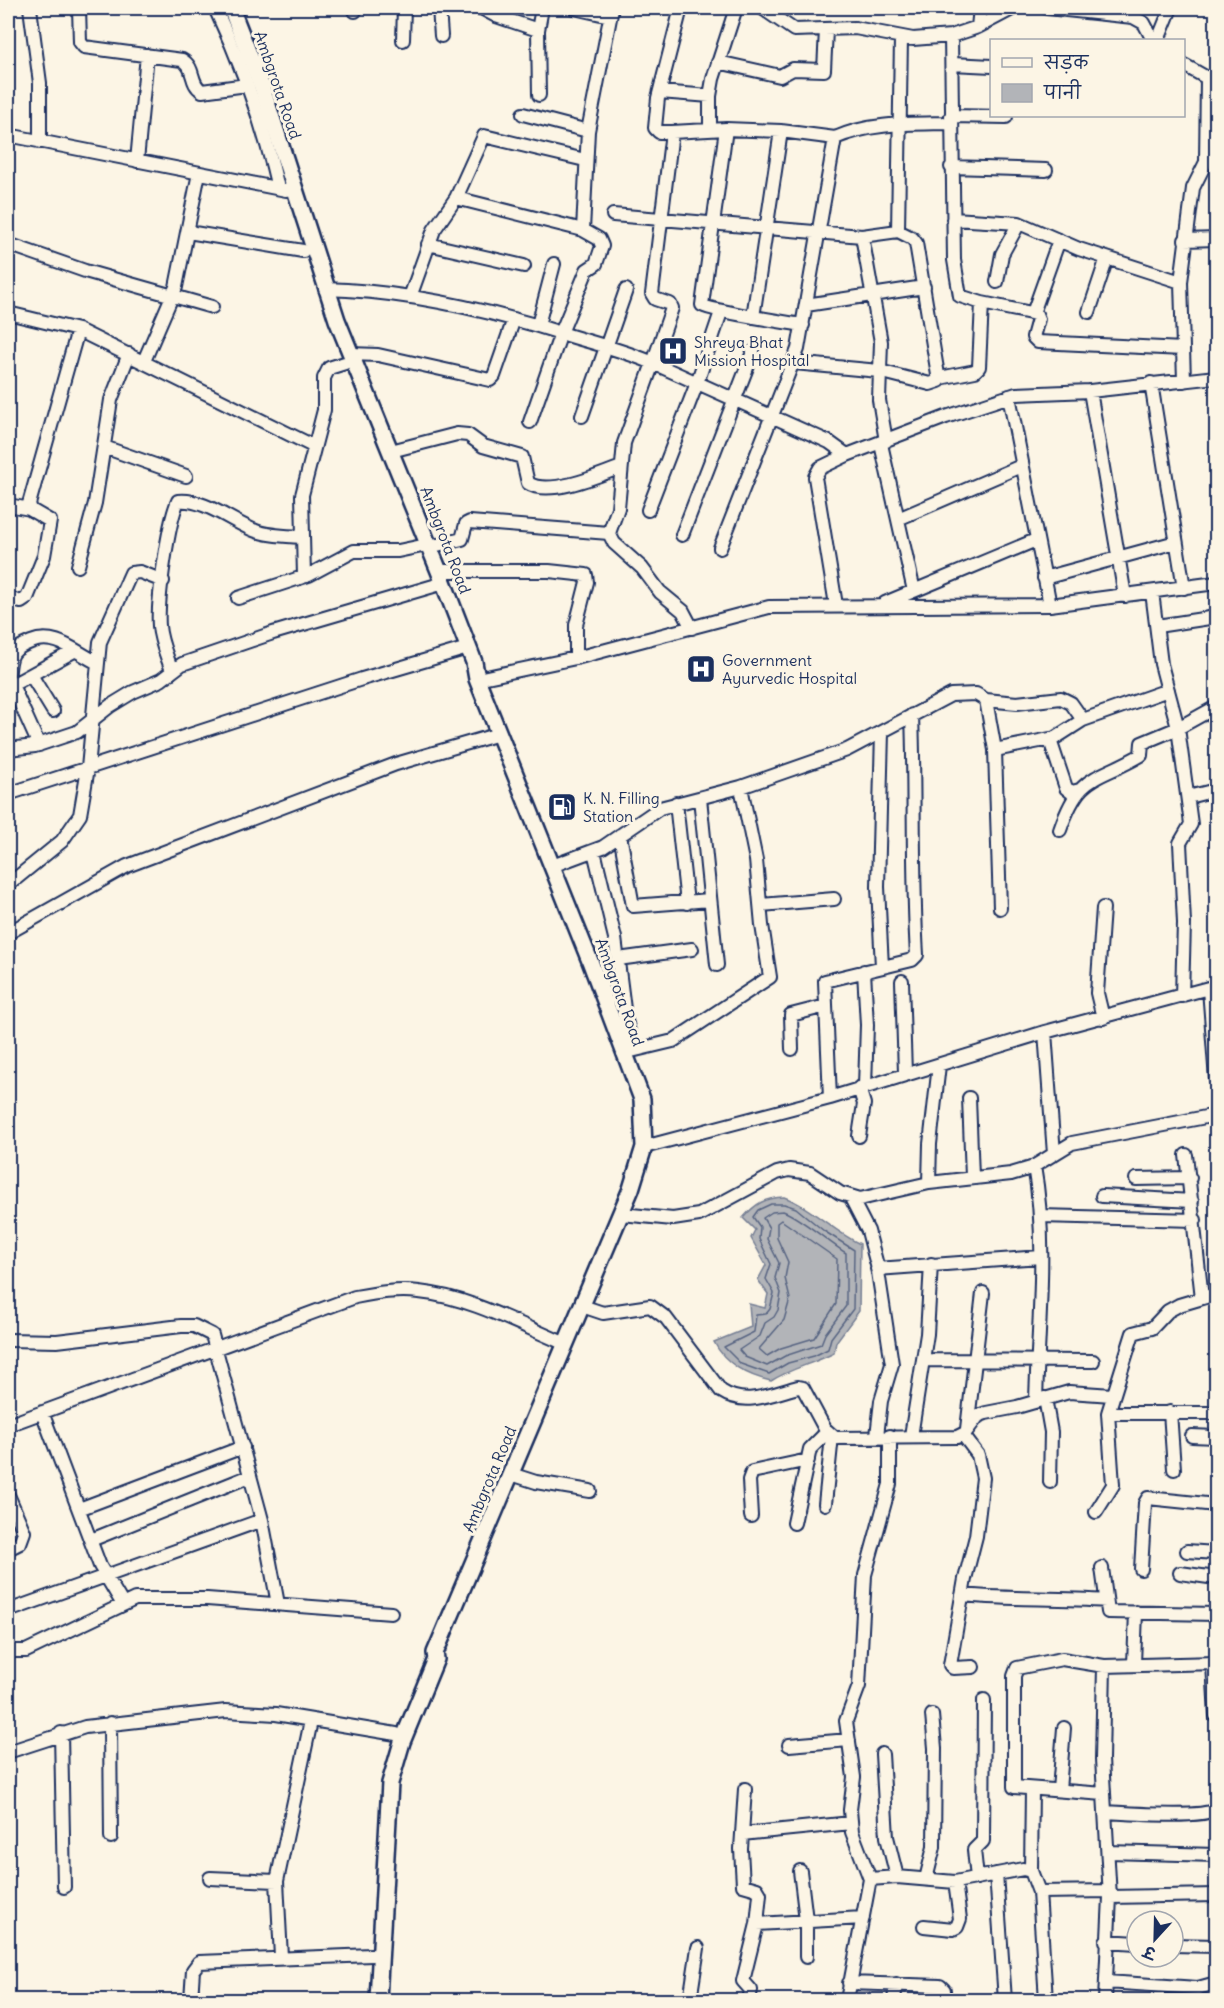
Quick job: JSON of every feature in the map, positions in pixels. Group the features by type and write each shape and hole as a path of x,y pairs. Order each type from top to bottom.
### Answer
{"main road":[{"path":"220,8 249,76 303,251 425,546"},
{"name":"Ambgrota Road","path":"231,8 262,87 348,359 391,452 425,546 474,662 476,675 550,864 629,1051 641,1096 644,1147 621,1214 435,1653 436,1659 399,1749 390,1783 378,2001"},
{"path":"438,578 461,650 468,667 476,675"},
{"path":"550,864 546,864 617,1059 640,1105"},
{"path":"369,2001 376,1849 384,1771 396,1734 429,1657 435,1653"}],"street":[{"path":"30,8 40,83 40,142"},
{"path":"79,8 82,46 186,62 192,71 196,87 202,91 247,85"},
{"path":"8,135 282,189 247,85 215,8"},
{"path":"403,40 404,8"},
{"path":"439,8 441,36"},
{"path":"466,8 482,8 496,16 538,30"},
{"path":"539,95 538,30 542,8"},
{"path":"574,8 611,12 588,131 583,230"},
{"path":"681,8 660,92 655,130 672,132 710,129 781,131 835,138 859,129 899,124 1006,117"},
{"path":"710,129 710,96 718,62 736,8"},
{"path":"762,8 788,28 803,32 862,29 901,38 951,36 978,27 1014,8"},
{"path":"978,27 980,8"},
{"path":"1047,8 1134,12 1155,39"},
{"path":"1156,39 1171,8"},
{"path":"718,62 777,76 793,69 824,70 826,30"},
{"path":"951,36 954,260 960,296 982,303 1033,313 1038,320 1033,340 1038,342 1183,350"},
{"path":"898,231 901,196 899,124 901,38"},
{"path":"137,161 147,56"},
{"path":"952,64 990,66"},
{"path":"1184,381 1180,282 1193,188 1206,162 1212,81 1185,66"},
{"path":"660,92 710,96"},
{"path":"523,114 588,131"},
{"path":"726,129 702,302 704,309 740,312 753,317 803,325"},
{"path":"753,317 781,131"},
{"path":"672,132 652,294 655,298 670,304 672,308 624,443 618,508 609,533 614,543 642,568 660,592 683,611 692,628"},
{"path":"410,297 428,244 439,220 456,198 485,135 585,160"},
{"path":"720,548 794,363 803,325 835,138"},
{"path":"951,167 1047,170"},
{"path":"144,362 173,296 189,232 199,173"},
{"path":"456,198 583,230 599,239 603,246 596,264 588,270 561,333 530,422"},
{"path":"613,215 819,234 862,236 898,231 912,238 916,243 924,287 940,378 938,383 930,384 879,371 794,363"},
{"path":"953,219 1019,223 1107,258 1180,282"},
{"path":"997,282 1002,254 1019,223"},
{"path":"189,232 303,251"},
{"path":"862,236 881,342 879,400 884,443 914,591"},
{"path":"1033,313 1059,240"},
{"path":"1185,240 1216,240"},
{"path":"8,244 212,307"},
{"path":"428,244 524,266"},
{"path":"1089,312 1107,258"},
{"path":"538,325 554,264"},
{"path":"806,305 924,287"},
{"path":"325,289 358,290 410,297 538,325 652,363 834,445 847,455"},
{"path":"582,416 604,346 626,290"},
{"path":"940,378 975,371 979,367 982,303"},
{"path":"648,510 697,383 721,312"},
{"path":"8,313 78,330 313,446"},
{"path":"304,576 302,495 324,410 324,375 329,368 348,359 372,354 490,380 494,376 514,319"},
{"path":"30,509 47,432 78,330"},
{"path":"682,536 753,352"},
{"path":"78,566 95,503 114,389 129,354"},
{"path":"836,605 815,477 819,468 847,455 1009,396 1090,391 1216,377"},
{"path":"1151,383 1184,588"},
{"path":"1090,391 1125,596"},
{"path":"1009,396 1050,605"},
{"path":"391,452 438,437 465,434 477,444 522,457 528,483 542,488 581,482 621,467"},
{"path":"104,447 186,476"},
{"path":"898,519 1021,466"},
{"path":"172,671 159,628 163,581 178,501 187,501 262,532 302,537"},
{"path":"8,505 30,509 50,521 44,556 27,598 21,602 8,598"},
{"path":"238,598 304,576 354,551 398,550 462,539 466,524 470,522 609,533"},
{"path":"880,605 1036,540"},
{"path":"1044,578 1176,542"},
{"path":"8,749 39,745 77,732 133,692 161,680 182,664 438,578 549,571 586,575 587,582 576,625 576,658"},
{"path":"8,885 62,841 73,828 81,810 88,768 96,662 104,632 131,573 140,572 163,581"},
{"path":"476,675 576,658 769,607 1050,605 1216,584"},
{"path":"1152,592 1168,690 1178,728 1191,824 1180,843 1184,923 1182,996"},
{"path":"1156,618 1216,617"},
{"path":"39,745 9,680 9,659 14,650 42,637 53,638 96,662"},
{"path":"8,794 362,679 461,650"},
{"path":"9,680 31,675 74,651"},
{"path":"31,675 52,711"},
{"path":"995,750 1050,740 1083,720 1168,690"},
{"path":"550,864 594,851 652,812 676,803 741,787 847,750 957,693 976,694 987,700 1017,703 1061,698 1071,703 1083,720"},
{"path":"987,700 995,750 1000,908"},
{"path":"1060,830 1069,806 1080,790 1098,775 1141,755 1142,743 1178,728 1216,707"},
{"path":"830,1098 825,981 912,960 917,955 912,881 915,794 912,715"},
{"path":"882,732 878,887 882,967"},
{"path":"8,933 89,886 146,859 396,764 499,734"},
{"path":"1050,740 1066,788 1071,792 1080,790"},
{"path":"594,851 618,959 629,1051 673,1041 768,979 753,843 741,787"},
{"path":"1188,797 1216,790"},
{"path":"700,798 717,965"},
{"path":"676,803 687,903"},
{"path":"620,835 633,906 710,900"},
{"path":"761,905 834,899"},
{"path":"1103,908 1097,993 1103,1018"},
{"path":"618,959 692,949"},
{"path":"859,1136 864,1104 862,1087 867,1025 864,971"},
{"path":"902,981 905,1074"},
{"path":"644,1147 830,1098 1046,1032 1213,987 1216,1080"},
{"path":"792,1050 791,1015 826,1006"},
{"path":"1046,1032 1054,1154"},
{"path":"929,1183 930,1144 939,1065"},
{"path":"969,1098 972,1177"},
{"path":"621,1214 674,1219 699,1215 777,1173 789,1170 810,1173 851,1198 860,1199 929,1183 1011,1174 1034,1166 1072,1143 1216,1115"},
{"path":"1186,1155 1202,1298"},
{"path":"1034,1166 1040,1216 1041,1257 1037,1359 1040,1400 1051,1432 1050,1482"},
{"path":"1136,1179 1190,1178"},
{"path":"1102,1196 1192,1201"},
{"path":"847,2001 870,1879 857,1848 851,1823 854,1777 846,1721 859,1686 867,1563 891,1475 883,1436 881,1401 892,1364 878,1269 868,1231 851,1198"},
{"path":"1040,1216 1195,1220"},
{"path":"878,1269 1041,1257"},
{"path":"911,1436 924,1360 931,1264"},
{"path":"8,1425 355,1297 386,1292 419,1292 451,1298 566,1344"},
{"path":"973,1667 953,1668 950,1665 962,1595 976,1536 983,1478 978,1455 965,1432 983,1293"},
{"path":"1096,1512 1113,1485 1108,1413 1133,1333 1152,1328 1168,1311 1216,1294"},
{"path":"582,1306 603,1313 650,1305 666,1318 721,1391 729,1396 745,1400 803,1388 830,1434 825,1504"},
{"path":"8,1340 57,1341 194,1326 212,1335 217,1346 262,1521 278,1604"},
{"path":"924,1360 1093,1361"},
{"path":"794,1523 812,1445 830,1434 911,1436 965,1432 978,1416 1069,1392 1112,1395"},
{"path":"42,1412 104,1575 122,1603"},
{"path":"1170,1412 1174,1469"},
{"path":"1108,1413 1216,1413"},
{"path":"1192,1436 1216,1437"},
{"path":"79,1509 243,1447"},
{"path":"751,1516 749,1480 752,1472 808,1460"},
{"path":"511,1474 556,1486 590,1491"},
{"path":"91,1540 250,1476"},
{"path":"8,1496 24,1532 20,1544 8,1549"},
{"path":"1141,1569 1145,1503 1148,1498 1216,1505"},
{"path":"8,1611 104,1575 262,1521"},
{"path":"1187,1551 1216,1554"},
{"path":"1102,1568 1106,1579 1108,1612 1216,1614"},
{"path":"1180,1573 1216,1578"},
{"path":"962,1595 1015,1598 1058,1597 1106,1601"},
{"path":"8,1651 26,1651 51,1641 122,1603 153,1598 278,1604 392,1613"},
{"path":"1134,1664 1136,1612"},
{"path":"1104,1794 1017,1789 1012,1784 1014,1676 1017,1668 1062,1659 1104,1666 1215,1663 1216,1716"},
{"path":"1104,1666 1104,1794 1110,1894 1106,1941 1106,2001"},
{"path":"976,1878 974,1848 982,1843 983,1830 984,1700"},
{"path":"8,1752 61,1733 110,1723 226,1711 252,1711 396,1734"},
{"path":"926,1879 934,1846 935,1748 932,1715"},
{"path":"281,1957 277,1881 311,1720"},
{"path":"110,1723 111,1837"},
{"path":"1059,1790 1064,1728"},
{"path":"61,1733 64,1887"},
{"path":"789,1745 849,1740"},
{"path":"882,1754 887,1837 897,1877"},
{"path":"745,1789 740,1866 743,1885 757,1889 760,1894 757,1924 743,1981 751,1990 749,2001"},
{"path":"1032,1789 1031,1871 1039,1892 1046,2001"},
{"path":"1105,1812 1184,1814 1211,1812 1216,1809"},
{"path":"742,1834 851,1823"},
{"path":"1108,1852 1216,1855"},
{"path":"870,1879 897,1877 955,1882 1023,1869 1031,1871"},
{"path":"800,1871 806,1920 806,1958"},
{"path":"996,1874 1005,2001"},
{"path":"210,1878 277,1881"},
{"path":"924,1926 957,1927 960,1918 955,1882"},
{"path":"1039,1892 1216,1895"},
{"path":"757,1924 863,1918"},
{"path":"1106,1941 1125,1942"},
{"path":"1185,1945 1216,1946"},
{"path":"690,2001 698,1948"},
{"path":"191,2001 193,1970 199,1962 372,1954"},
{"path":"1106,1982 1198,1988 1216,1983"},
{"path":"849,1983 940,1986 944,1990 944,2001"},
{"path":"894,2001 896,1984"}],"water":[{"path":"784,1197 794,1201 860,1244 859,1311 836,1342 834,1353 771,1381 738,1368 724,1357 714,1342 751,1327 749,1304 765,1308 768,1294 758,1280 766,1265 751,1238 755,1230 743,1218 761,1202"}],"place":[{"name":"Shreya Bhat Mission Hospital","path":"673,351"},
{"name":"Government Ayurvedic Hospital","path":"701,669"},
{"name":"K. N. Filling Station","path":"562,807"}]}
